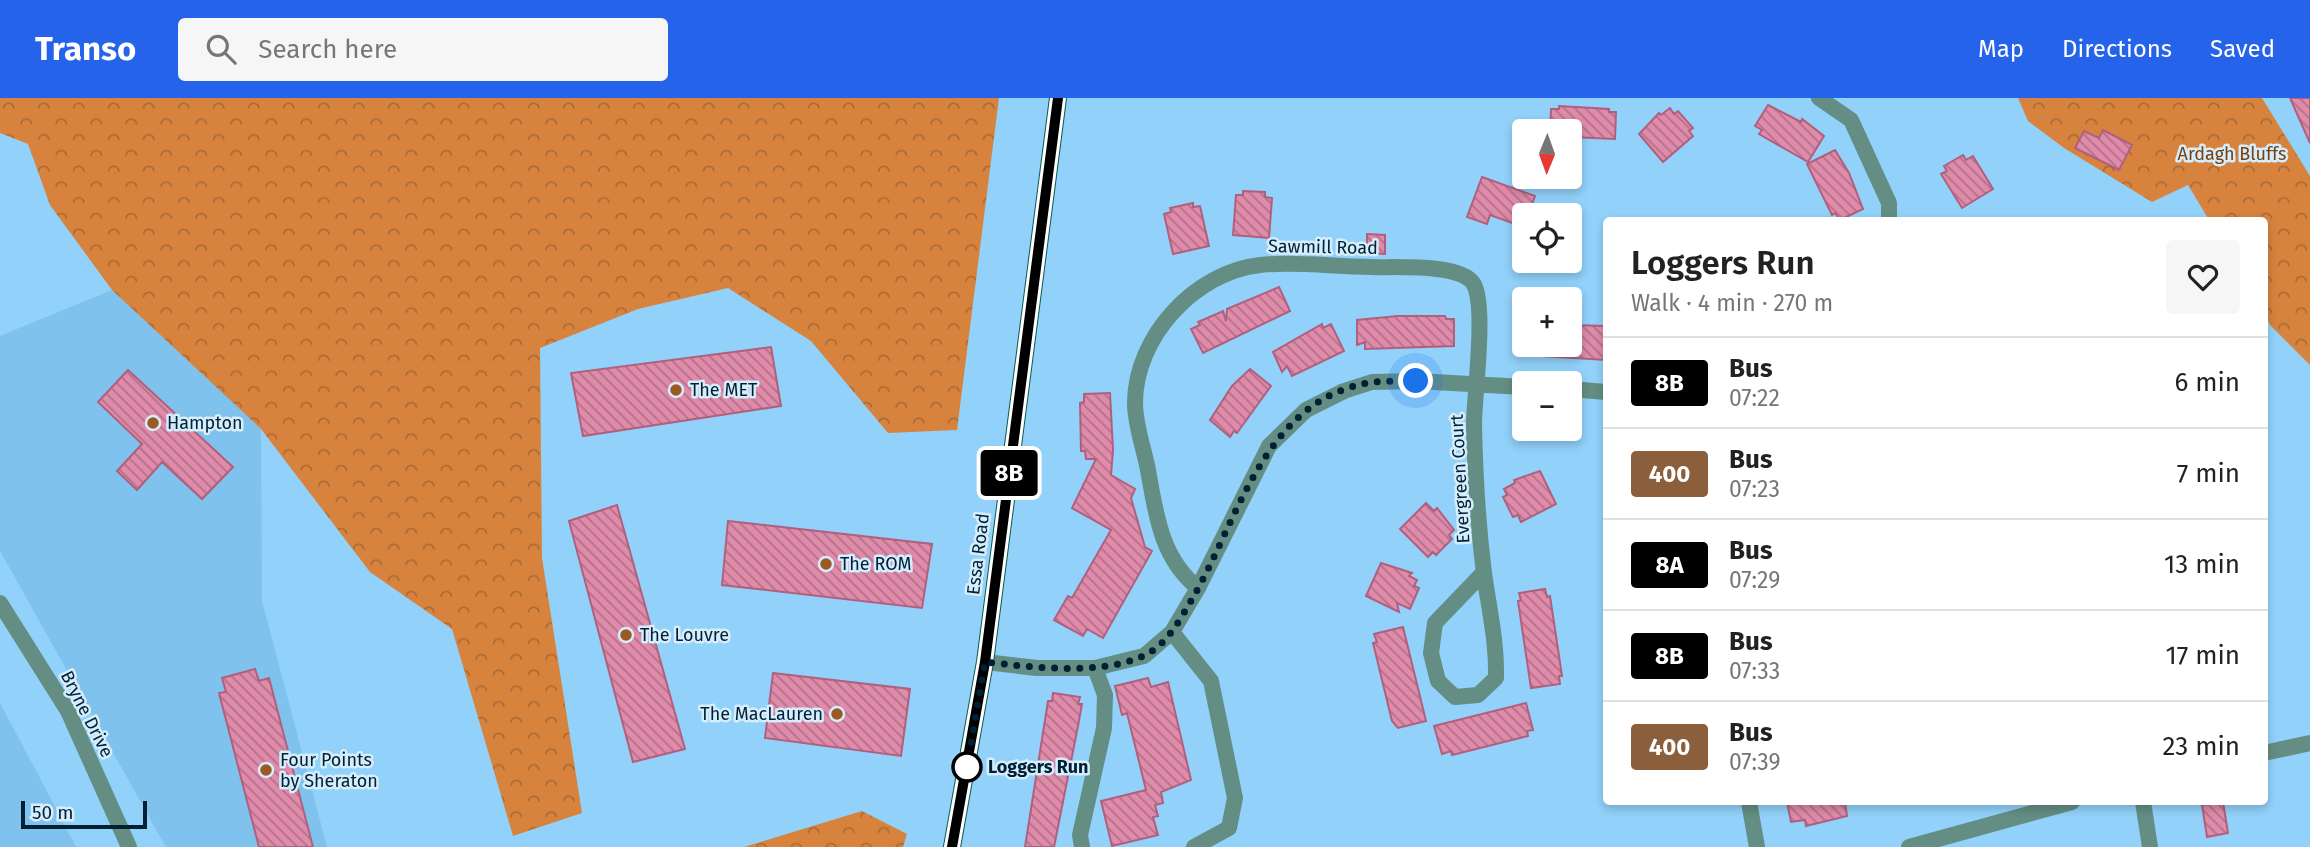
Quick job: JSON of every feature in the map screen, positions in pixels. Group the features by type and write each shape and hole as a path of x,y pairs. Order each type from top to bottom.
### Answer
{"main road":[{"name":"Essa Road","path":"952,847 985,662 1058,98"}],"street":[{"path":"1819,98 1851,120 1889,202 1889,217"},
{"name":"Sawmill Road","path":"1198,588 1176,565 1158,528 1135,402 1146,351 1167,318 1192,293 1220,277 1259,265 1417,268 1460,272 1473,284 1479,305 1476,384"},
{"path":"985,662 1037,668 1096,668 1144,656 1172,632 1198,588 1269,446 1306,410 1344,391 1372,383 1512,386"},
{"name":"Evergreen Court","path":"1476,384 1474,425 1484,572 1497,650 1496,678 1478,695 1455,697 1438,681 1431,653 1434,623 1484,572"},
{"path":"1582,390 1603,392"},
{"name":"Bryne Drive","path":"0,603 68,711 129,847"},
{"path":"1172,632 1211,681 1235,798 1229,828 1194,847"},
{"path":"1082,847 1080,835 1104,728 1105,695 1096,668"},
{"path":"2268,752 2310,743"},
{"path":"1750,805 1757,847"},
{"path":"1909,847 2061,805"},
{"path":"2143,805 2150,847"}],"shaded area":[{"path":"112,290 261,429 262,601 327,847 166,847 0,551 0,336"},
{"path":"0,703 51,799 76,847 0,847"}],"green space":[{"path":"0,98 999,98 957,430 888,433 811,341 728,288 638,309 540,348 542,558 582,813 513,836 452,629 370,572 261,429 112,290 50,205 28,144 0,133"},
{"name":"Ardagh Bluffs","path":"2018,98 2262,98 2310,176 2310,365 2268,321 2268,217 2207,217 2188,185 2152,202 2064,148 2028,121"},
{"path":"862,811 907,834 903,847 744,847"}],"building":[{"path":"2290,98 2310,98 2310,143"},
{"path":"1768,105 1801,122 1802,119 1824,136 1808,162 1759,134 1762,130 1755,126"},
{"path":"1559,106 1609,109 1609,112 1616,112 1615,139 1582,138 1582,119 1551,119 1551,109 1559,109"},
{"path":"1670,108 1674,114 1678,111 1693,128 1689,131 1693,136 1663,162 1639,134 1659,113 1661,115"},
{"path":"2103,130 2132,145 2119,170 2075,148 2084,131 2099,138"},
{"path":"1835,150 1849,173 1863,209 1846,217 1838,217 1835,213 1832,215 1807,164"},
{"path":"1963,155 1966,160 1973,156 1993,189 1962,208 1941,174 1947,171 1944,166"},
{"path":"1482,177 1535,196 1532,203 1512,203 1512,223 1490,215 1487,224 1467,217"},
{"path":"1243,191 1265,192 1265,197 1272,198 1269,238 1233,235 1236,195 1243,195"},
{"path":"1193,203 1193,207 1200,206 1209,246 1173,254 1164,214 1171,212 1170,208"},
{"path":"1367,234 1385,235 1385,254 1367,253"},
{"path":"1279,287 1290,311 1203,353 1191,329 1200,325 1198,322 1223,311 1226,321 1227,309"},
{"path":"1398,316 1445,316 1446,319 1454,319 1454,346 1365,349 1365,342 1357,345 1357,320"},
{"path":"1322,324 1323,328 1331,324 1344,351 1292,376 1287,366 1282,372 1273,352"},
{"path":"1582,325 1603,326 1603,360 1556,357 1582,357"},
{"name":"The MET","path":"771,347 781,406 583,436 571,373"},
{"path":"1250,369 1271,386 1237,433 1234,431 1230,437 1210,420 1232,386"},
{"name":"Hampton","path":"128,370 233,467 202,499 162,462 137,490 117,471 142,444 98,402"},
{"path":"1110,393 1113,450 1111,475 1135,489 1131,498 1145,547 1152,551 1103,638 1087,629 1083,636 1054,620 1068,596 1072,598 1111,530 1072,508 1096,459 1086,459 1085,451 1081,451 1080,403 1084,402 1084,394"},
{"path":"1540,471 1556,504 1521,522 1518,515 1513,517 1503,497 1507,495 1504,489 1515,483 1514,480"},
{"path":"1426,503 1434,511 1437,508 1454,530 1449,535 1452,539 1436,555 1433,552 1428,557 1400,529"},
{"name":"The Louvre","path":"617,505 685,749 633,762 569,521"},
{"name":"The ROM","path":"728,521 932,544 922,608 722,585"},
{"path":"1381,563 1412,573 1409,576 1417,580 1414,586 1419,588 1410,609 1397,603 1399,612 1366,596"},
{"path":"1545,589 1547,597 1550,596 1562,676 1559,676 1560,684 1531,688 1519,593"},
{"path":"1403,627 1426,721 1398,728 1392,721 1373,643 1377,642 1374,634"},
{"name":"Four Points by Sheraton","path":"255,669 259,681 269,678 313,847 259,847 219,693 226,692 222,678"},
{"name":"The MacLauren","path":"773,673 910,689 901,756 765,738"},
{"path":"1148,678 1151,687 1168,682 1191,780 1161,792 1163,803 1155,805 1158,816 1153,817 1158,835 1112,846 1101,801 1146,790 1127,713 1122,715 1115,686"},
{"path":"1053,693 1080,697 1078,704 1082,704 1054,847 1025,847 1048,701 1052,701"},
{"path":"1526,703 1533,730 1527,731 1528,736 1452,755 1451,751 1442,754 1434,726"},
{"path":"1788,805 1845,805 1847,816 1806,826 1805,820 1791,822"},
{"path":"2202,805 2223,805 2228,833 2207,837"}],"bus line":[{"name":"8B","path":"952,847 985,662 1058,98"}],"place":[{"name":"The MET","path":"676,390"},
{"name":"Hampton","path":"153,423"},
{"name":"The ROM","path":"826,564"},
{"name":"The Louvre","path":"626,635"},
{"name":"The MacLauren","path":"837,714"},
{"name":"Loggers Run","path":"967,767"},
{"name":"Four Points by Sheraton","path":"266,770"}],"route":[{"path":"967,767 985,662 1037,668 1096,668 1144,656 1172,632 1198,588 1269,446 1306,410 1344,391 1372,383 1416,381"}]}
